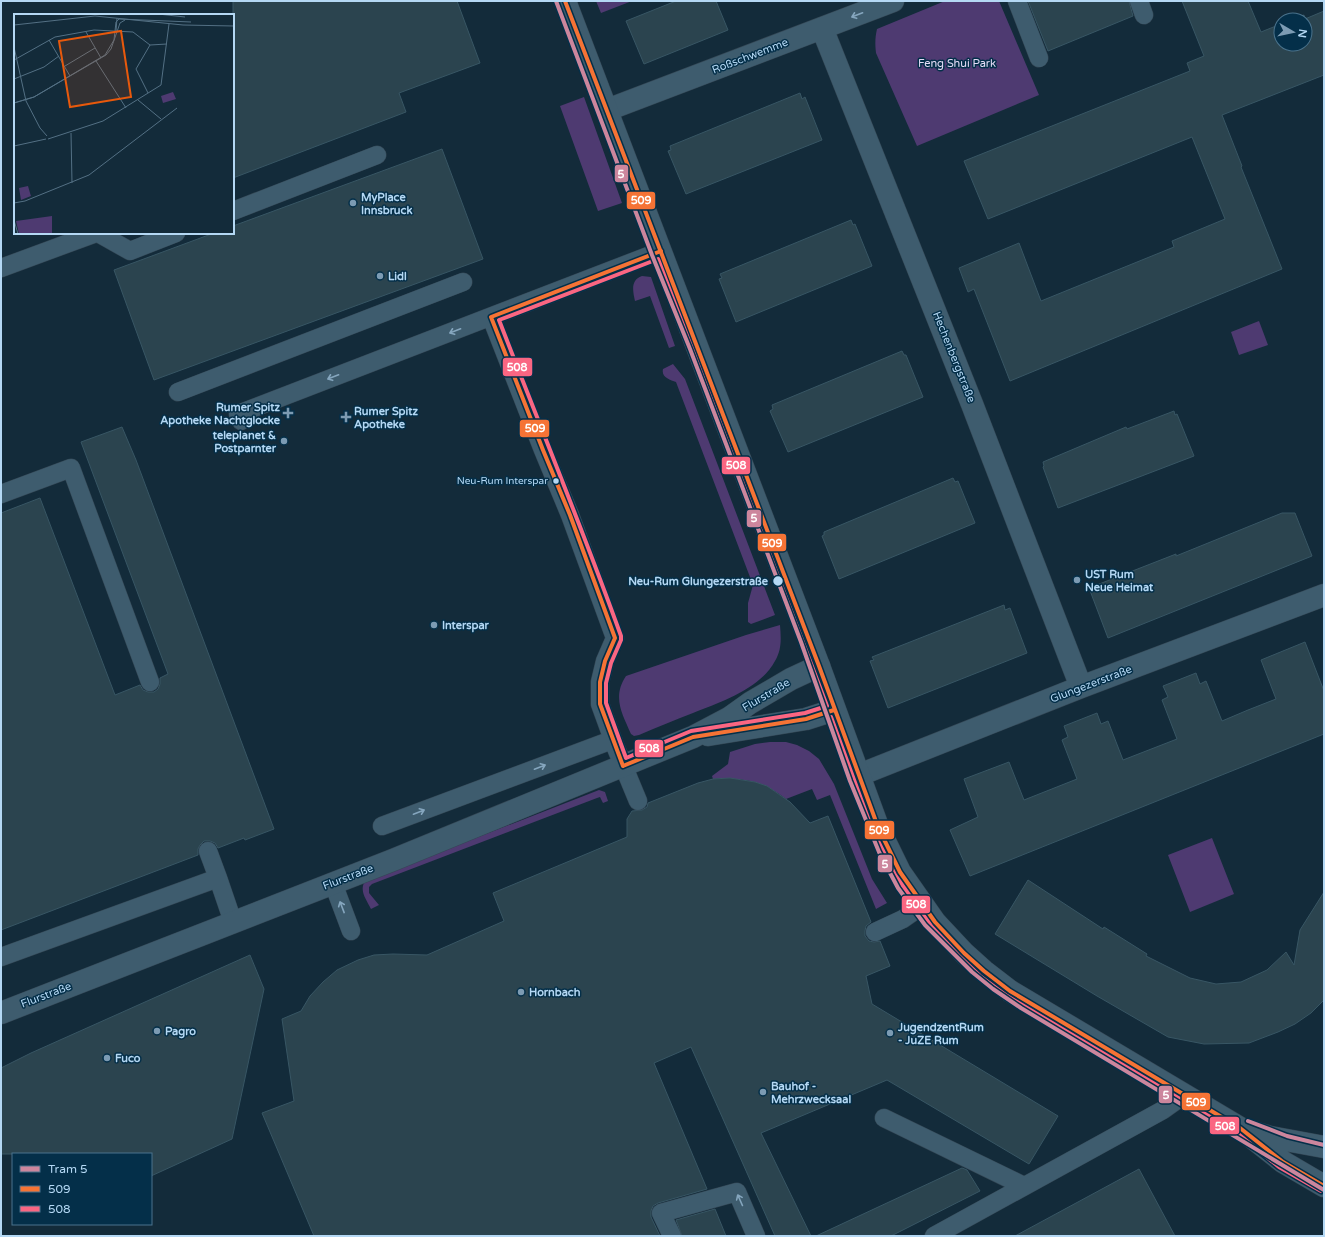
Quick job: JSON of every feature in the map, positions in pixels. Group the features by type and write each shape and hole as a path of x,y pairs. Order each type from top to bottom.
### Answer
{"street":[{"path":"565,1 819,666 878,826 900,872 943,932 984,971 1010,991 1240,1128 1283,1162 1324,1186"},
{"name":"Roßschwemme","path":"607,110 892,1"},
{"name":"Hechenbergstraße","path":"822,28 972,404 1081,687"},
{"name":"Glungezerstraße","path":"859,775 1081,687 1324,595"},
{"name":"Flurstraße","path":"1,1013 393,860 693,737 729,718 750,703 791,679 819,666"},
{"name":"Flurstraße","path":"693,737 806,719 834,710"},
{"path":"1240,1128 1324,1147"}],"lane":[{"path":"1018,1 1040,58"},
{"path":"234,211 377,155"},
{"path":"1,268 94,234"},
{"path":"99,234 130,251 173,234"},
{"path":"241,421 238,414 661,251"},
{"path":"178,392 463,282"},
{"path":"491,317 570,515 615,638 605,661 600,682 600,704 612,740 638,802"},
{"path":"1,494 71,468 150,682"},
{"path":"382,826 612,740"},
{"path":"208,851 233,922"},
{"path":"1,957 218,878"},
{"path":"333,883 351,931"},
{"path":"876,932 903,919 923,905"},
{"path":"934,1236 1163,1110 1184,1095"},
{"path":"884,1118 1024,1186"},
{"path":"672,1236 661,1213 736,1192 756,1236"}],"green space":[{"path":"596,1 632,1 601,13"},
{"name":"Feng Shui Park","path":"945,1 999,1 1039,95 917,146 876,53 876,32 877,29"},
{"path":"584,97 622,203 598,211 560,106"},
{"path":"642,276 651,277 675,346 669,348 650,296 635,301 633,290 634,283"},
{"path":"1259,321 1268,345 1239,355 1231,332"},
{"path":"673,364 685,379 775,615 751,624 748,622 748,603 753,585 676,382 666,378 663,374 663,369"},
{"path":"780,625 781,634 777,657 768,671 750,687 716,704 639,735 634,736 631,734 622,712 619,698 622,684 626,676"},
{"path":"786,742 797,745 809,751 819,759 834,784 872,879 887,903 876,909 830,795 817,800 812,789 786,799 760,784 743,780 713,779 712,776 728,764 730,752 755,744"},
{"path":"599,790 605,792 608,801 603,803 600,797 597,798 372,884 369,887 369,893 379,905 371,909 365,898 363,885 365,881"},
{"path":"1212,838 1234,894 1190,912 1168,855"}],"building":[{"path":"233,1 457,1 480,63 399,93 406,112 234,178"},
{"path":"676,1 716,1 728,30 644,64 626,21"},
{"path":"1028,1 1129,1 1133,16 1048,51"},
{"path":"1182,1 1248,1 1261,32 1273,27 1273,52 1313,52 1313,16 1324,11 1324,75 1222,115 1282,269 1010,381 974,289 968,292 959,268 1019,243 1041,301 1174,247 1172,241 1225,219 1192,137 988,219 964,161 1190,71 1187,63 1204,56"},
{"path":"800,93 802,99 805,97 822,140 686,194 668,151 671,150 670,146"},
{"path":"442,149 483,259 154,380 114,270 211,234 234,234 234,226"},
{"path":"851,220 853,225 855,224 872,266 736,322 719,279 722,278 720,274"},
{"path":"902,351 904,355 906,355 923,397 788,452 770,411 773,409 772,405"},
{"path":"1174,411 1175,415 1177,414 1194,456 1058,508 1043,467 1043,462 1126,427 1127,429"},
{"path":"122,427 136,460 274,829 218,848 215,843 204,841 198,849 198,855 1,930 1,513 40,498 115,695 140,685 143,690 154,692 158,689 160,678 168,674 81,442"},
{"path":"953,478 955,482 958,481 975,523 839,579 822,536 824,535 824,532"},
{"path":"1282,513 1295,513 1312,556 1108,638 1089,588 1176,554 1176,556"},
{"path":"1004,605 1005,610 1010,608 1027,653 888,708 870,661 874,660 872,657"},
{"path":"1305,642 1324,691 1324,734 970,876 950,830 978,817 964,779 1009,762 1024,800 1077,779 1062,740 1068,737 1064,726 1097,713 1101,724 1108,721 1123,760 1177,739 1162,700 1168,697 1163,686 1196,673 1200,684 1206,681 1222,721 1276,699 1261,660"},
{"path":"730,778 755,782 767,786 790,802 810,823 828,816 871,922 866,926 865,936 869,941 880,941 890,966 866,976 872,1004 1058,1116 1029,1164 887,1080 761,1133 811,1236 775,1236 691,1047 654,1063 707,1189 658,1203 653,1206 651,1217 660,1236 314,1236 262,1113 294,1101 282,1019 301,1011 310,996 323,982 337,970 358,960 374,955 427,955 504,921 493,893 627,837 627,819 632,811 642,810 647,807 648,803 698,783 713,779"},
{"path":"1028,880 1103,929 1104,927 1147,954 1146,956 1190,978 1216,984 1241,982 1267,970 1286,952 1294,965 1300,930 1324,892 1324,1000 1311,1013 1295,1024 1249,1043 1204,1044 1168,1037 995,934"},
{"path":"250,955 264,989 232,1139 152,1176 152,1153 1,1154 1,1068 31,1053"},
{"path":"962,1168 967,1170 980,1191 891,1236 816,1236"},
{"path":"1139,1169 1175,1236 1015,1236"},
{"path":"715,1209 726,1236 682,1236 676,1220"}],"tram line":[{"name":"5","path":"556,1 801,642 850,781 879,852 898,888 925,925 972,972 993,989 1021,1008 1324,1190"},
{"name":"5","path":"1248,1121 1287,1136 1324,1145"}],"transit line":[{"name":"509","path":"565,1 819,666 878,827 900,872 935,922 964,953 1010,991 1240,1128 1283,1162 1324,1186"},
{"name":"509","path":"491,317 661,251"},
{"name":"508","path":"658,259 827,706 805,713 691,731 626,758 606,703 606,683 611,663 621,640 621,636 577,517 499,320 658,259"},
{"name":"509","path":"491,317 570,515 615,638 605,661 600,682 600,704 623,766"},
{"name":"509","path":"623,766 693,737 806,719 834,710"},
{"name":"508","path":"831,717 872,829 895,875 931,926 960,957 980,976 1007,996 1237,1133 1279,1167 1321,1191"}],"place":[{"name":"MyPlace Innsbruck","path":"353,203"},
{"name":"Lidl","path":"380,276"},
{"name":"Rumer Spitz Apotheke Nachtglocke","path":"288,413"},
{"name":"Rumer Spitz Apotheke","path":"346,417"},
{"name":"teleplanet & Postparnter","path":"284,441"},
{"name":"Neu-Rum Interspar","path":"556,481"},
{"name":"UST Rum Neue Heimat","path":"1077,580"},
{"name":"Neu-Rum Glungezerstraße","path":"778,581"},
{"name":"Interspar","path":"434,625"},
{"name":"Hornbach","path":"521,992"},
{"name":"Pagro","path":"157,1031"},
{"name":"JugendzentRum - JuZE Rum","path":"890,1033"},
{"name":"Fuco","path":"107,1058"},
{"name":"Bauhof - Mehrzwecksaal","path":"763,1092"}]}
